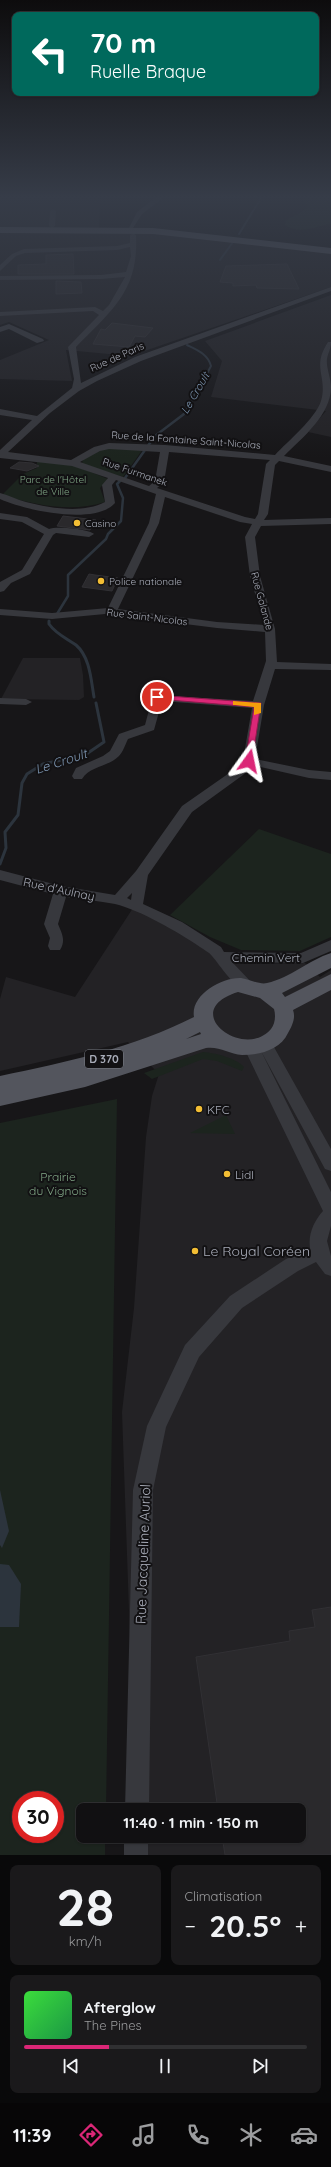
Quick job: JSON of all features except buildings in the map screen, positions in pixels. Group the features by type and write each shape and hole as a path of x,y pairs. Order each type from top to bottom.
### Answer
{"main road":[{"path":"267,991 292,982 331,960"},
{"path":"282,1007 331,981"},
{"path":"238,985 247,985 267,991 276,998 282,1007 285,1017 282,1028 276,1037 258,1046 233,1046 216,1039 209,1033 203,1021 205,1004 212,996 222,989 238,985"},
{"name":"D 370","path":"0,1084 76,1068 132,1051 183,1032 203,1021"},
{"name":"D 370","path":"0,1098 85,1079 206,1040 216,1039"}],"street":[{"path":"76,389 78,379 72,347 112,306 124,285"},
{"name":"Rue de Paris","path":"264,315 331,289"},
{"name":"Rue de Paris","path":"0,454 40,417 76,389 93,379 138,359 331,293"},
{"path":"0,314 95,309 112,306"},
{"path":"95,309 104,315"},
{"path":"0,330 9,326 40,341"},
{"name":"Rue Galande","path":"249,761 258,705 270,665 270,629 261,600 250,550 250,537 263,514 271,464 279,458 322,408 327,387 323,360 325,353 331,344"},
{"path":"78,379 93,379"},
{"path":"0,412 40,417"},
{"name":"Rue de la Fontaine Saint-Nicolas","path":"73,463 106,446 165,448 279,458 331,469"},
{"path":"151,489 159,482 165,448"},
{"name":"Rue Furmanek","path":"0,454 73,463 236,518 258,522 331,521"},
{"path":"0,496 18,503 61,513 94,508 109,504 111,501 107,485 114,477"},
{"path":"110,612 154,523 161,492"},
{"path":"26,519 48,510"},
{"path":"0,516 26,519 49,533"},
{"path":"1,584 10,577 21,576 26,572 49,533 55,530 89,534"},
{"name":"Rue Saint-Nicolas","path":"0,612 52,616 110,612 217,626 270,629"},
{"path":"270,665 331,667"},
{"path":"78,776 80,771 107,759 114,753 123,737 150,727 157,697 258,705"},
{"path":"0,701 26,702"},
{"path":"118,900 141,874 187,809 239,772 249,761 309,774 331,776"},
{"path":"134,906 138,901 141,874"},
{"name":"Rue d'Aulnay","path":"0,875 61,892 118,900 134,906 177,926 204,942 247,985"},
{"path":"55,946 57,938 51,924 61,892"},
{"name":"Chemin Vert","path":"224,961 303,958 331,945"},
{"path":"222,989 224,961"},
{"path":"258,1046 331,1164"},
{"path":"258,1046 331,1209"},
{"path":"331,1214 320,1227 317,1239 319,1252 331,1268"},
{"name":"Rue Jacqueline Auriol","path":"137,1803 143,1490 157,1426 192,1351 236,1302 292,1265 319,1252"},
{"path":"136,1843 136,1855"}],"shaded area":[{"path":"0,285 331,285 331,287 130,356 66,350 72,381 0,379 0,360 49,340 9,322 0,325"},
{"path":"331,295 331,437 308,432 326,411 211,397 222,361 205,341"},
{"path":"23,658 80,658 83,675 84,697 79,700 1,699"},
{"path":"133,908 166,918 243,964 305,963 320,977 331,970 331,1855 138,1855 137,1843 306,1843 306,1803 136,1803 122,1412 134,1308 146,1137 152,1096 159,1074 128,1042 0,1071 0,999 6,977 75,997"},
{"path":"0,1490 9,1531 2,1548 0,1545"},
{"path":"0,1564 9,1565 21,1584 19,1627 0,1627"}],"green space":[{"path":"108,447 143,449 123,477 82,464 83,459"},
{"name":"Parc de l'Hôtel de Ville","path":"37,460 76,466 108,479 100,488 105,502 79,507 66,507 40,505 2,495 23,474 37,468"},
{"path":"259,829 331,854 331,937 300,951 241,950 210,937 170,915"},
{"path":"203,1052 231,1059 244,1067 242,1071 217,1061 203,1059 152,1079 144,1073"},
{"name":"Prairie du Vignois","path":"117,1099 106,1803 76,1803 76,1843 105,1843 105,1855 0,1855 0,1123"},
{"path":"226,1115 235,1134 190,1133"}],"waterway":[{"name":"Le Croult","path":"187,345 205,355 210,362 211,366 204,379"},
{"name":"Le Croult","path":"125,478 155,436 184,414 204,378"},
{"name":"Le Croult","path":"57,614 68,596 68,575 106,539 108,534 121,521 123,498 117,484 120,481"},
{"name":"Le Croult","path":"49,621 49,624 55,631 81,650 87,662 91,676 94,697"},
{"name":"Le Croult","path":"0,864 6,848 5,832 18,815 22,783 27,774 43,764 85,755 104,742 96,703"}],"slow traffic":[{"path":"235,703 258,705 257,713"}],"place":[{"name":"Casino","path":"77,523"},
{"name":"Police nationale","path":"101,581"},
{"name":"KFC","path":"199,1109"},
{"name":"Lidl","path":"227,1174"},
{"name":"Le Royal Coréen","path":"195,1251"}],"route":[{"path":"157,697 258,705 249,761"}]}
